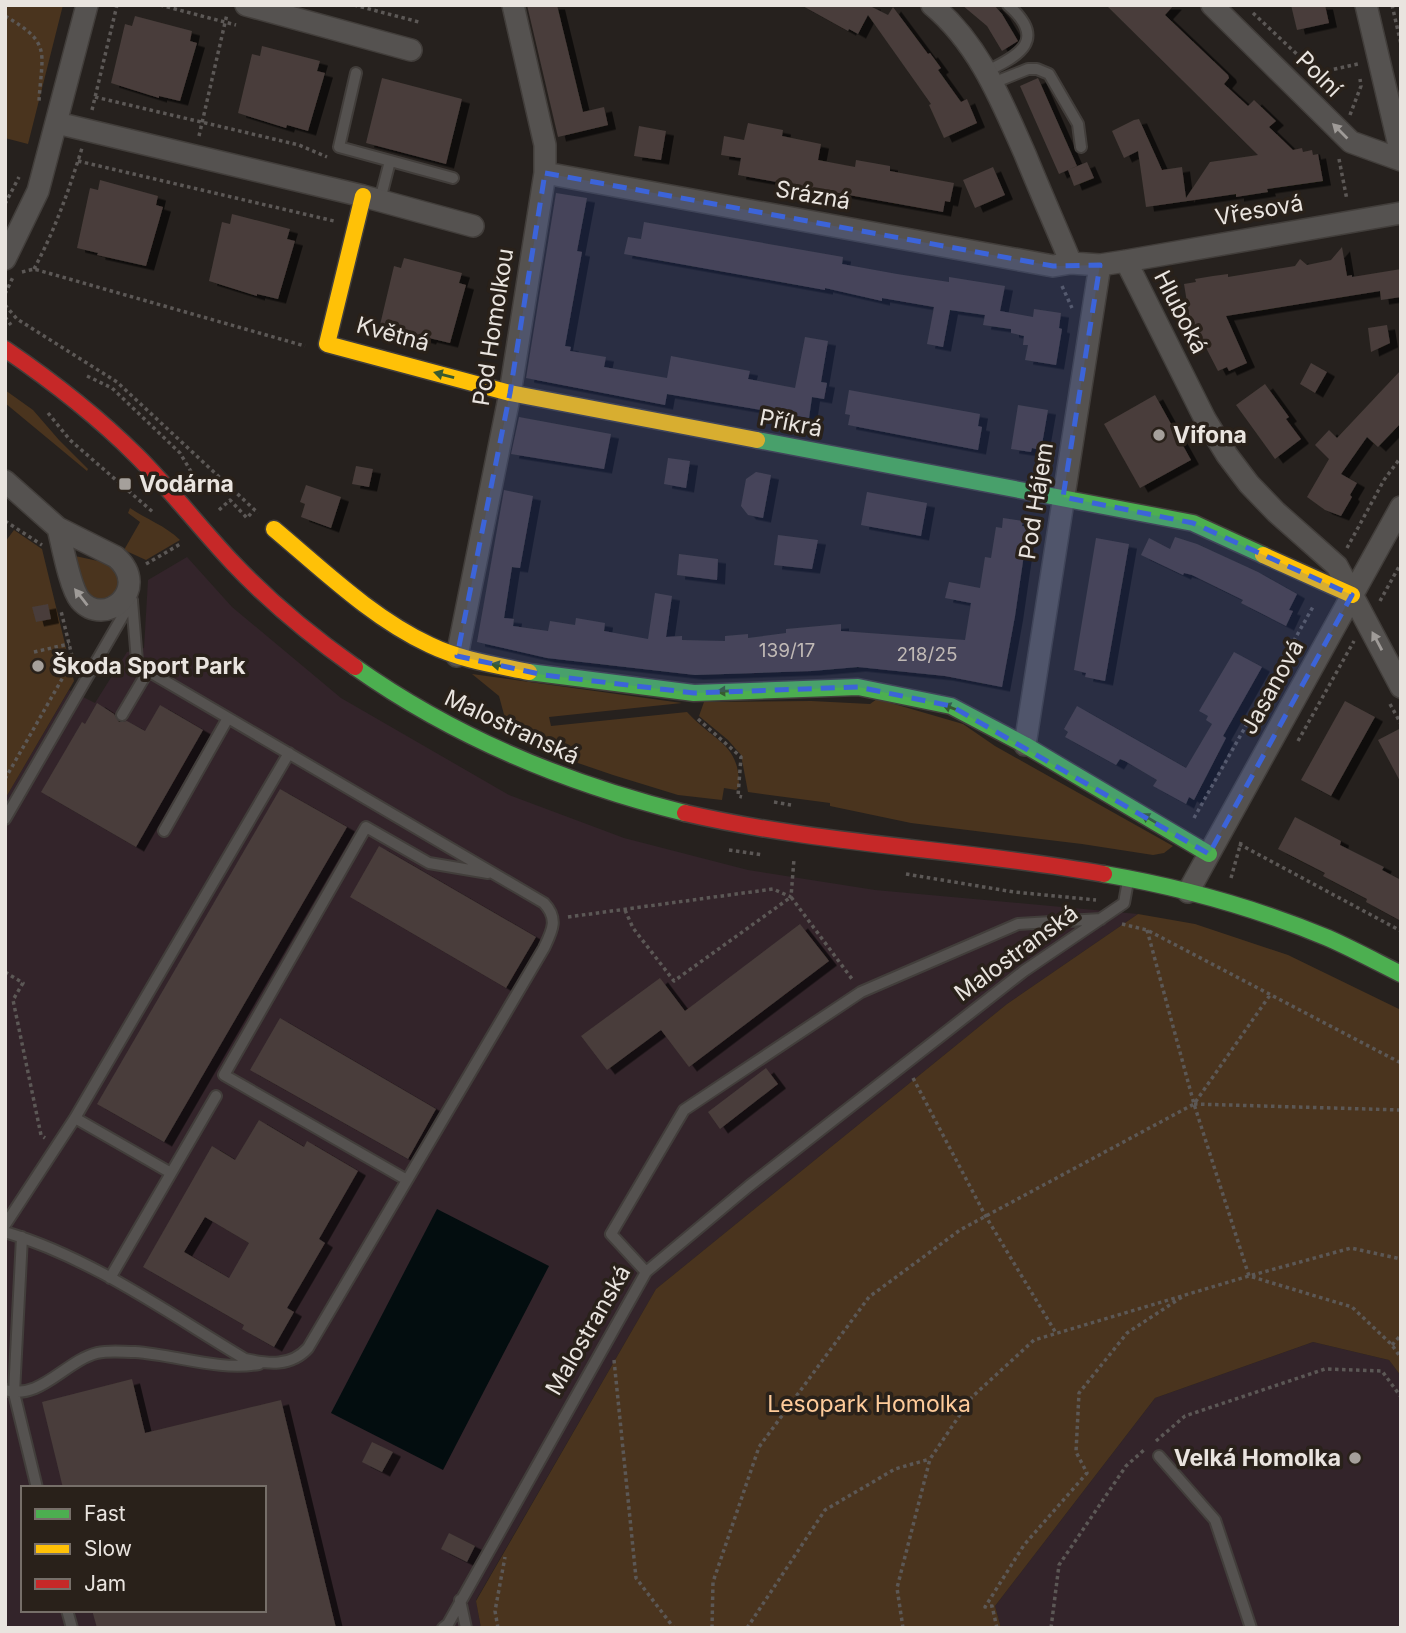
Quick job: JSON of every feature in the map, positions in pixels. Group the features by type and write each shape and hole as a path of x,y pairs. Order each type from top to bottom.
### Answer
{"street":[{"path":"5,259 38,191 87,5"},
{"path":"246,5 411,50"},
{"name":"Pod Homolkou","path":"457,656 510,393 545,173 545,145 513,5"},
{"path":"932,5 966,41 990,77 1071,264"},
{"name":"Polní","path":"1212,5 1351,142 1401,160"},
{"path":"1366,5 1401,154"},
{"path":"57,123 371,198 473,226"},
{"name":"Srázná","path":"545,173 1053,266 1071,264"},
{"name":"Květná","path":"371,198 356,227 320,346 510,393"},
{"name":"Vřesová","path":"1126,261 1401,212"},
{"name":"Hluboká","path":"1071,264 1126,261 1205,419 1227,454 1249,484 1352,595 1401,687"},
{"name":"Pod Hájem","path":"1025,745 1100,264"},
{"name":"Malostranská","path":"5,349 103,422 142,461 240,570 301,626 341,657 422,710 498,750 575,781 668,809 731,823 1129,878 1188,891 1317,933 1401,974"},
{"name":"Příkrá","path":"510,393 1063,497"},
{"path":"5,481 58,528 116,557 124,564 130,586 122,602 112,608 100,610 89,607 80,600 58,528"},
{"path":"1063,497 1193,523 1332,575"},
{"name":"Jasanová","path":"1188,891 1401,507"},
{"name":"Malostranská","path":"274,529 370,609 429,645 457,656 544,676 694,692 858,687 951,706 1025,745 1209,854"}],"lane":[{"path":"990,77 1021,52 1027,40 1028,34 1024,25 1008,5"},
{"path":"990,77 1028,69 1049,74 1078,124 1082,147"},
{"path":"356,73 339,147 453,178"},
{"path":"371,198 390,161"},
{"path":"10,1392 30,1392 80,1360 97,1353 117,1351 156,1354 232,1367 299,1357 308,1348 544,948 554,919 544,903 148,671 137,661 130,586"},
{"path":"5,819 130,586"},
{"path":"122,715 148,671"},
{"path":"164,831 228,718"},
{"path":"5,1225 75,1118 289,753"},
{"path":"407,1180 224,1075 366,827 429,863 497,875"},
{"path":"1124,903 1129,878"},
{"name":"Malostranská","path":"443,1628 646,1272 748,1186 1024,971 1124,903"},
{"path":"646,1272 611,1234 684,1110 862,992 1018,924 1103,919"},
{"path":"110,1278 216,1096"},
{"path":"75,1118 171,1173"},
{"path":"5,1232 38,1241 110,1278 246,1359 265,1363"},
{"path":"22,1237 10,1392 36,1486"},
{"path":"1159,1456 1215,1521 1251,1628"},
{"path":"460,1600 466,1628"}],"path":[{"path":"195,155 229,5"},
{"path":"354,5 419,22"},
{"path":"1245,5 1317,73 1379,59"},
{"path":"1392,5 1401,44"},
{"path":"5,16 28,29 40,41 42,57 38,108"},
{"path":"1343,134 1361,86 1354,52"},
{"path":"95,97 299,145 336,161 322,217"},
{"path":"78,161 356,227"},
{"path":"5,294 15,274 34,270 320,346"},
{"path":"5,305 17,320 117,383 274,529"},
{"path":"41,404 70,440 158,516"},
{"path":"1194,818 1384,480 1401,457"},
{"path":"221,509 230,500 247,518 254,510"},
{"path":"130,586 191,538"},
{"path":"1294,748 1355,638 1370,629 1379,602 1401,563"},
{"path":"5,779 69,669 72,656 69,644 34,652"},
{"path":"694,692 698,718 741,757 738,796"},
{"path":"1232,875 1240,844 1247,832"},
{"path":"1209,854 1240,844 1401,931"},
{"path":"719,848 767,856"},
{"path":"792,897 794,859"},
{"path":"897,873 1014,892 1124,903"},
{"path":"554,919 773,889 792,897 862,992"},
{"path":"625,910 633,928 674,981 792,897"},
{"path":"1103,919 1147,930 1401,1063"},
{"path":"1147,930 1194,1104 1249,1276"},
{"path":"5,972 23,983 13,1000 40,1135 57,1145"},
{"path":"712,1628 713,1582 759,1447 869,1297 960,1230 985,1215 1194,1104 1270,995"},
{"path":"905,1064 985,1215 1056,1333"},
{"path":"1194,1104 1401,1111"},
{"path":"903,1628 897,1588 930,1459 972,1397 1034,1339 1351,1248 1401,1259"},
{"path":"1249,1276 1352,1307 1401,1357"},
{"path":"997,1628 992,1606 985,1607 1024,1545 1087,1473 1076,1452 1079,1393 1127,1333 1187,1294"},
{"path":"1392,1345 1401,1335"},
{"path":"608,1339 615,1365 636,1578 674,1628"},
{"path":"1051,1628 1059,1565 1126,1466 1185,1416 1325,1369 1382,1371 1401,1397"},
{"path":"747,1628 825,1510 895,1469 930,1459"},
{"path":"492,1542 505,1556 495,1611 499,1628"}],"highlighted area":[{"path":"545,173 1053,266 1100,265 1063,497 1193,523 1352,595 1209,854 951,706 858,687 694,693 544,675 457,656 510,393"}],"shaded area":[{"path":"187,557 232,607 341,698 509,795 624,838 748,870 875,890 1138,914 1007,1004 656,1289 476,1600 481,1628 5,1628 5,799 69,690 95,703 127,652 144,648 148,580"},
{"path":"437,1209 549,1266 443,1470 331,1413"},
{"path":"1313,1342 1389,1360 1401,1376 1401,1628 1001,1628 995,1606 1155,1398"}],"green space":[{"path":"5,5 63,5 28,144 5,138"},
{"path":"5,390 33,410 87,471 5,403"},
{"path":"130,508 180,540 146,560 124,550 140,522 128,513"},
{"name":"Škoda Sport Park","path":"14,530 42,549 74,681 5,799 5,542"},
{"path":"75,556 112,564 120,576 116,596 101,602 86,594"},
{"path":"472,674 682,703 549,717 551,726 687,712 730,752 738,772 739,787 736,790 724,788 722,800 678,795 575,762 509,733 499,696"},
{"path":"877,699 963,724 995,746 1173,846 1164,853 1153,855 911,823 830,806 830,803 748,792 741,755 728,740 699,716 704,702 811,701 870,704"},
{"name":"Lesopark Homolka","path":"1138,914 1195,924 1288,955 1401,1010 1401,1376 1389,1360 1313,1342 1155,1398 995,1606 1001,1628 481,1628 476,1601 656,1289 1007,1004"}],"building":[{"path":"527,5 557,5 583,112 604,107 608,125 558,137"},
{"path":"801,5 873,5 872,7 888,15 893,7 941,68 938,70 961,102 967,99 977,123 944,138 929,105 931,104 868,15 858,34"},
{"path":"962,5 994,5 1018,41 1002,51 987,26"},
{"path":"1106,5 1174,5 1165,15 1228,75 1229,78 1224,84 1248,106 1254,100 1276,121 1269,127 1293,150 1302,148 1303,152 1312,150 1313,155 1318,154 1323,181 1267,189 1268,192 1236,197 1236,194 1146,207 1138,151 1124,158 1112,131 1134,120 1139,119 1162,170 1182,167 1186,198 1210,162 1258,155"},
{"path":"1291,5 1325,5 1329,23 1297,30"},
{"path":"135,16 192,31 190,41 197,43 180,101 159,98 111,83 125,24 132,26"},
{"path":"262,46 320,61 317,71 325,73 308,131 287,125 286,128 238,113 252,54 260,56"},
{"path":"382,78 462,99 446,164 366,143"},
{"path":"1038,78 1077,166 1059,174 1020,86"},
{"path":"748,123 783,130 782,136 821,144 818,160 855,167 856,160 890,166 890,171 954,183 950,202 945,201 943,212 738,175 741,158 721,155 724,136 744,140"},
{"path":"639,126 666,131 661,160 634,156"},
{"path":"1087,162 1094,178 1074,186 1068,170"},
{"path":"993,167 1005,195 975,208 963,180"},
{"path":"100,180 158,196 156,205 163,207 146,266 77,248 90,188 98,190"},
{"path":"556,193 587,198 577,251 582,252 565,346 571,347 570,351 606,357 604,367 667,378 671,356 750,371 748,379 795,388 805,337 828,341 821,382 827,383 824,399 812,397 809,418 667,394 665,405 526,378"},
{"path":"232,214 290,229 287,239 295,241 278,299 257,296 209,281 222,222 230,224"},
{"path":"644,222 843,257 842,264 897,274 949,282 949,277 1005,286 1000,311 1033,317 1034,309 1061,313 1059,328 1062,329 1056,365 1025,360 1028,345 1023,345 1024,336 1011,333 1011,329 983,325 985,315 950,310 943,347 927,344 934,307 882,298 882,301 825,288 624,254 628,237 641,239"},
{"path":"1342,247 1347,276 1401,269 1401,297 1381,300 1380,291 1226,316 1247,363 1229,371 1227,367 1218,371 1189,315 1184,284 1213,276 1228,274 1228,277 1295,266 1300,259 1307,265 1331,260"},
{"path":"404,258 462,273 459,283 466,285 450,343 429,338 428,340 380,325 394,266 401,268"},
{"path":"1387,325 1390,343 1371,352 1368,328"},
{"path":"1311,363 1327,372 1315,393 1300,384"},
{"path":"1401,370 1401,423 1378,447 1367,437 1341,474 1357,483 1350,495 1352,497 1341,516 1325,510 1307,497 1329,459 1315,445 1329,430 1337,438"},
{"path":"1265,384 1301,439 1275,459 1236,405"},
{"path":"849,390 980,414 978,426 982,427 978,450 848,425 850,415 845,414"},
{"path":"1155,395 1191,460 1140,488 1104,424"},
{"path":"1018,405 1048,410 1041,450 1032,448 1031,452 1011,449"},
{"path":"519,417 611,434 604,469 511,454"},
{"path":"668,458 690,461 686,488 664,484"},
{"path":"356,466 373,469 369,487 352,484"},
{"path":"756,472 771,475 763,518 748,515 741,506 746,479"},
{"path":"306,485 341,497 331,528 301,517 305,504 300,502"},
{"path":"504,490 533,496 520,568 512,567 504,618 514,619 513,626 548,631 550,621 575,625 576,618 605,623 604,631 648,639 655,593 672,596 666,637 682,636 682,640 725,641 725,636 748,634 748,638 786,633 786,629 841,624 841,631 965,640 971,603 945,598 949,582 980,588 985,557 991,558 996,527 1002,528 1003,518 1023,521 1022,526 1028,527 1002,687 945,676 858,667 695,675 547,658 477,642"},
{"path":"867,492 927,503 921,536 861,525"},
{"path":"778,535 818,540 812,569 774,565"},
{"path":"1175,537 1258,572 1297,594 1289,610 1293,611 1286,626 1241,603 1243,600 1192,575 1183,575 1141,555 1149,538 1170,549"},
{"path":"1096,538 1129,544 1105,681 1085,677 1086,673 1074,670"},
{"path":"679,554 718,559 717,580 677,575"},
{"path":"48,604 51,619 36,622 32,607"},
{"path":"1234,652 1262,667 1223,736 1226,738 1194,800 1189,797 1186,804 1153,786 1157,780 1125,761 1120,759 1116,765 1065,737 1068,732 1064,729 1077,706 1186,768 1212,724 1206,720 1208,716 1199,711"},
{"path":"1345,701 1375,717 1331,796 1301,780"},
{"path":"97,703 114,714 119,722 127,721 145,731 160,705 203,730 136,847 41,792 82,722 85,724"},
{"path":"1401,728 1401,783 1378,740"},
{"path":"280,789 347,827 164,1142 97,1104"},
{"path":"1295,817 1341,841 1340,845 1384,867 1382,870 1401,880 1401,921 1323,876 1325,873 1278,849"},
{"path":"379,846 536,937 506,988 350,897"},
{"path":"800,924 829,961 689,1067 661,1030 607,1070 581,1036 660,978 685,1011"},
{"path":"280,1018 436,1109 408,1159 250,1070"},
{"path":"766,1068 778,1084 720,1129 708,1112"},
{"path":"259,1120 304,1147 307,1141 358,1171 319,1239 325,1243 287,1308 294,1312 274,1347 242,1329 244,1325 143,1267 212,1146 235,1160","holes":["205,1217 249,1243 229,1278 184,1252"]},
{"path":"132,1379 145,1433 281,1400 336,1628 97,1628 93,1612 266,1612 266,1486 63,1486 42,1402"},
{"path":"372,1442 393,1452 382,1472 362,1462"},
{"path":"449,1533 475,1546 467,1562 441,1549"}],"traffic: fast":[{"path":"757,440 1193,523 1263,555"},
{"path":"355,667 432,715 513,755 598,788 685,813"},
{"path":"529,672 694,693 858,687 951,706 1025,745 1209,854"},
{"path":"1104,874 1189,892 1273,917 1328,938 1401,974"}],"traffic: slow":[{"path":"363,196 327,344 510,393 757,440"},
{"path":"274,529 368,607 409,634 454,655 529,672"},
{"path":"1263,555 1352,595"}],"traffic: jam":[{"path":"5,349 57,386 122,441 261,591 307,631 355,667"},
{"path":"685,813 789,833 999,858 1104,874"}],"place":[{"name":"Vifona","path":"1159,435"},
{"name":"Vodárna","path":"125,484"},
{"name":"Škoda Sport Park","path":"38,666"},
{"name":"Velká Homolka","path":"1355,1458"}]}
